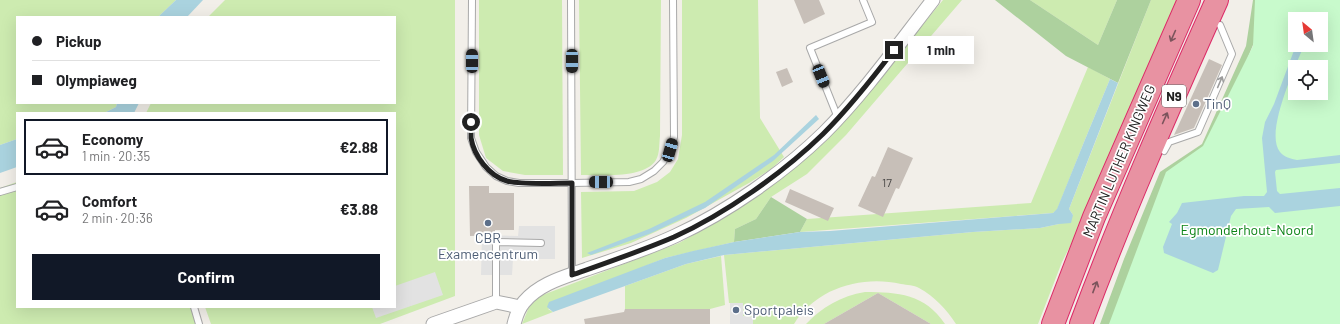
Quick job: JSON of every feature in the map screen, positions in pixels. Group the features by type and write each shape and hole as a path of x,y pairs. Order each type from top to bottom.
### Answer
{"highway":[{"name":"MARTIN LUTHER KINGWEG","path":"1053,324 1097,210 1189,0"},
{"name":"MARTIN LUTHER KINGWEG","path":"1081,324 1132,192 1217,0"},
{"name":"N9","path":"1220,25 1223,0"},
{"name":"N9","path":"1132,192 1164,151"}],"street":[{"path":"514,324 520,307 538,290 555,281 675,236 709,219 771,178 806,150 838,118 874,76 933,0"},
{"path":"433,324 496,302 520,307"}],"lane":[{"path":"472,0 471,138 476,152 486,167 496,176 507,181 572,183 629,182 641,179 654,171 663,162 670,150 674,137 673,0"},
{"path":"571,0 572,275"},
{"path":"838,118 810,48 872,22 863,0"},
{"name":"N9","path":"1164,151 1169,142 1198,132 1232,54 1220,25"},
{"path":"0,192 16,187"},
{"path":"496,302 496,242 541,243"},
{"path":"194,308 199,324"}],"green space":[{"path":"0,0 176,0 159,16 16,16 16,104 117,104 116,107 106,112 16,112 16,139 0,145"},
{"path":"225,0 455,0 455,296 380,324 211,324 205,308 396,308 396,112 146,112 150,104 396,104 396,16 209,16"},
{"path":"479,0 562,0 563,175 525,175 503,171 486,158 479,135"},
{"path":"579,0 661,0 659,148 656,160 650,166 642,170 621,175 581,175"},
{"path":"682,0 758,0 760,118 784,157 771,169 749,183 686,218 631,243 582,258 581,192 634,191 657,182 670,172 678,159 682,135"},
{"path":"943,0 962,0 846,135 807,174 771,197 756,219 735,229 734,242 665,258 548,309 553,312 522,324 529,307 540,296 679,243 720,220 782,178 826,141"},
{"path":"995,0 1030,0 1098,45 1117,0 1151,0 1118,83 1066,56"},
{"path":"1030,0 1117,0 1098,45"},
{"path":"1151,0 1181,0 1084,219 1062,262 1038,324 956,324 940,304 925,291 913,286 886,282 871,281 856,283 827,293 803,312 794,324 753,324 753,317 743,316 743,303 729,303 724,255 973,232 1040,228 1059,224 1073,215 1069,209"},
{"path":"1253,0 1271,0 1141,324 1100,324 1124,259 1160,172 1202,144 1246,46"},
{"name":"Egmonderhout-Noord","path":"1255,0 1340,0 1340,324 1109,324 1166,172 1203,146 1253,46"},
{"path":"1088,67 1110,79 1057,210 1053,213 800,232 807,219 1031,203"},
{"path":"16,182 16,308 191,308 196,324 0,324 0,188"},
{"path":"771,197 807,219 800,232 734,242 735,229 756,219"},
{"path":"721,256 725,305 710,309 625,309 625,286 686,264"},
{"path":"865,292 900,294 920,301 929,306 945,324 931,324 878,293 824,324 806,324 825,307 832,303 848,296"}],"shaded area":[{"path":"519,226 555,226 555,259 513,259 512,275 481,275 482,235 518,236"},
{"path":"435,272 443,295 376,318 372,308 396,308 396,286"},
{"name":"Sportpaleis","path":"730,303 743,303 743,316 753,317 753,324 730,324"}],"water":[{"path":"176,0 203,0 188,16 159,16"},
{"path":"1293,52 1301,52 1298,60 1290,60"},
{"path":"1288,66 1288,86 1278,115 1276,130 1276,143 1280,152 1297,160 1340,155 1340,163 1276,170 1277,191 1280,194 1340,188 1340,206 1275,213 1269,207 1236,209 1231,216 1218,270 1213,273 1164,253 1163,247 1172,224 1169,222 1177,213 1182,203 1244,196 1264,196 1267,192 1262,138 1265,122 1274,104"},
{"path":"1110,79 1118,83 1069,209 1073,215 1071,223 1040,228 973,232 724,255 686,264 553,312 547,307 549,302 665,258 734,242 800,232 830,231 1053,213 1057,209"},
{"path":"117,104 138,104 134,112 106,112 116,107"},
{"path":"816,115 819,119 773,161 705,208 649,234 591,255 587,253 649,229 705,202 774,155"},
{"path":"16,139 16,167 0,173 0,145"}],"building":[{"path":"794,0 819,0 825,14 804,24"},
{"path":"1209,59 1222,65 1194,128 1174,135"},
{"path":"787,68 793,82 782,87 776,72"},
{"path":"888,147 913,158 899,189 896,188 883,217 858,206 872,176 875,177"},
{"path":"469,186 489,186 489,193 514,193 514,230 495,230 495,235 470,236"},
{"path":"790,189 834,208 828,221 785,202"},
{"path":"878,293 931,324 824,324"},
{"path":"625,309 710,309 710,324 585,324 584,319 624,312"}],"place":[{"name":"TinQ","path":"1196,104"},
{"name":"CBR Examencentrum","path":"488,223"},
{"name":"Sportpaleis","path":"736,310"}],"route":[{"path":"471,122 471,138 476,152 486,167 496,176 507,181 572,183 572,275 675,236 709,219 771,178 823,134 874,76 894,50"}]}
